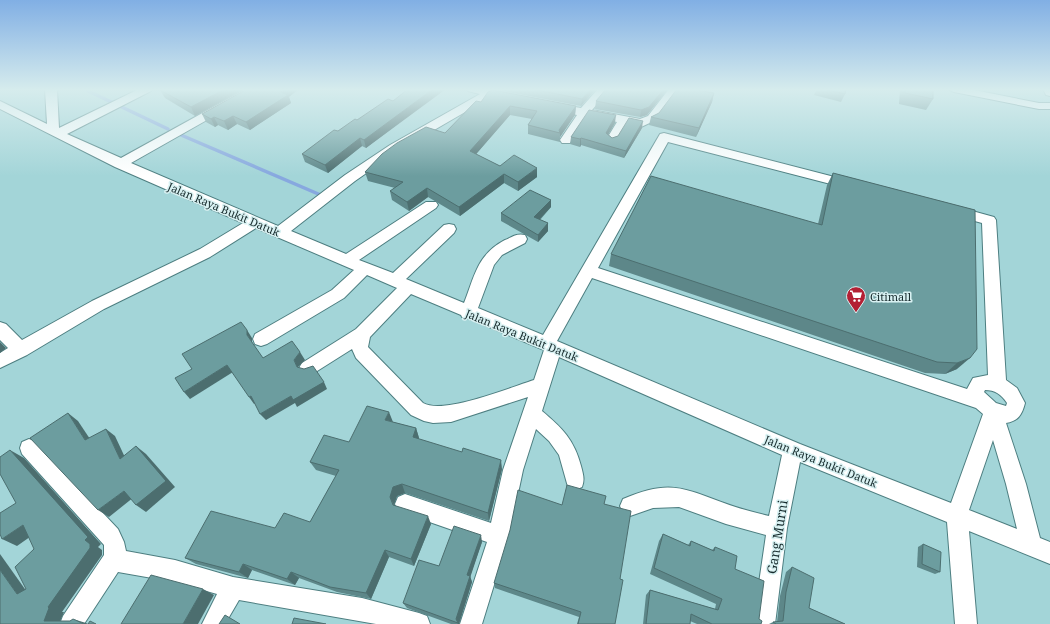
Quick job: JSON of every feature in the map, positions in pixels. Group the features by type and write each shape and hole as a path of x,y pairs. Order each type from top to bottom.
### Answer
{"street":[{"name":"Jalan Raya Bukit Datuk","path":"27,118 120,164 468,313 551,345 793,450 1050,553"},
{"path":"54,118 55,133 86,118"},
{"path":"120,164 200,118"},
{"path":"280,232 350,178 394,148 445,118"},
{"path":"566,140 580,118"},
{"path":"611,118 641,123 652,118"},
{"path":"612,140 623,121"},
{"path":"471,624 499,536 513,470 542,385 551,345 664,137 865,188"},
{"path":"346,261 430,205"},
{"path":"942,208 989,220 997,384"},
{"path":"0,361 98,305 206,253 255,222"},
{"path":"308,368 362,334 401,284 449,229"},
{"path":"468,313 487,263 497,251 520,239"},
{"path":"261,339 338,294 364,268"},
{"path":"590,271 986,406 1011,414 1016,407 1014,398 1010,393 997,384 990,382 979,383 975,391 986,406 1016,484 1031,546"},
{"path":"0,329 21,350"},
{"path":"362,334 360,347 362,353 417,409 424,413 442,416 451,414 542,385"},
{"path":"966,624 957,516 986,406"},
{"path":"532,414 556,435 568,452 575,480"},
{"path":"29,448 111,536 115,548 114,560 71,624"},
{"name":"Gang Murni","path":"764,624 777,528 793,450"},
{"path":"630,506 653,498 679,497 699,502 726,514 777,528"},
{"path":"405,504 499,536"},
{"path":"114,560 174,571 233,588 362,609 419,624"},
{"path":"213,624 233,588"}],"building":[{"path":"217,118 229,118 224,121"},
{"path":"238,118 252,118 246,122"},
{"path":"360,118 394,118 364,140 360,138 325,165 302,154 334,130 338,131 355,119 357,120"},
{"path":"459,118 499,118 470,151 500,166 514,155 537,168 518,182 504,174 459,207 427,188 407,202 390,191 403,182 365,172 382,154 397,143 426,127 445,133"},
{"path":"532,118 567,118 559,130 560,133 528,125"},
{"path":"584,118 614,118 606,133 612,138 618,136 629,118 643,121 626,151 581,138 571,137"},
{"path":"656,118 703,118 699,128"},
{"name":"Citimall","path":"833,173 975,210 977,349 970,358 957,363 937,362 611,254 651,176 822,225"},
{"path":"530,190 551,200 534,217 548,223 538,235 501,213"},
{"path":"241,322 247,330 247,335 263,358 292,341 300,352 294,360 297,367 304,369 313,366 324,382 293,400 291,396 260,414 251,396 249,397 227,365 184,392 175,378 192,369 182,354"},
{"path":"367,406 389,412 385,420 416,428 413,437 462,452 463,448 501,460 488,513 402,484 393,487 390,497 393,505 428,516 411,559 385,550 366,593 330,587 291,572 287,579 243,564 239,572 185,558 211,511 275,528 284,513 310,522 339,470 310,462 324,435 349,442"},
{"path":"68,413 85,440 106,429 120,459 136,446 166,481 136,505 124,491 98,510 30,438"},
{"path":"10,450 88,537 85,540 90,544 90,548 48,607 49,608 44,621 70,621 73,619 84,624 0,624 0,570 17,594 26,589 15,567 34,549 23,525 2,539 0,534 0,513 16,503 0,474 0,457"},
{"path":"567,485 606,496 604,504 631,511 620,579 623,580 615,624 578,624 581,612 494,583 510,530 518,490 562,505"},
{"path":"454,526 481,535 467,575 470,576 456,619 458,623 403,603 419,560 439,566"},
{"path":"663,534 690,546 691,541 714,551 715,547 737,556 735,569 764,581 759,619 762,621 761,624 712,624 691,614 690,624 646,624 650,590 718,610 722,599 654,568"},
{"path":"923,544 941,552 940,572 922,564"},
{"path":"792,567 814,578 809,608 845,624 776,624 773,622 783,621 786,592"},
{"path":"151,575 203,589 183,624 121,624"},
{"path":"225,615 240,624 219,624"},
{"path":"294,618 326,624 292,624"},
{"path":"90,621 96,624 88,624"}],"waterway":[{"path":"145,118 168,129"},
{"path":"181,135 323,196"}],"place":[{"name":"Citimall","path":"856,313"}]}
